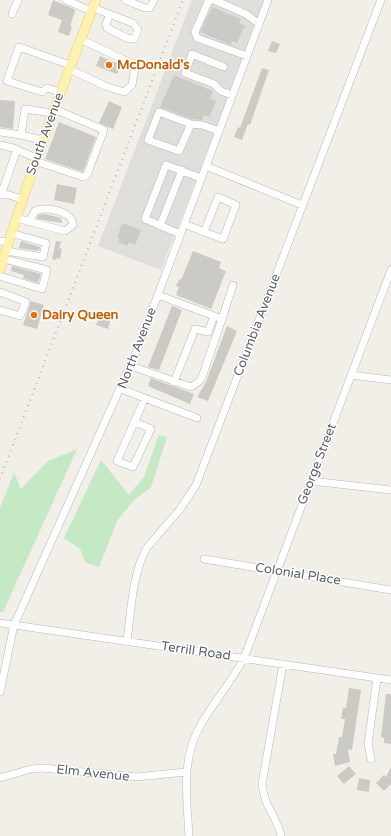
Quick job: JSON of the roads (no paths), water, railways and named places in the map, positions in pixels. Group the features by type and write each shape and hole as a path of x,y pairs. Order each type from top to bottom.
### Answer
{"main road":[{"name":"South Avenue","path":"0,270 3,250 11,233 35,159 93,6"}],"street":[{"path":"12,14 18,0"},
{"path":"125,0 145,8 150,8 154,0"},
{"path":"247,56 198,38 195,32 208,2 212,0 246,14 259,24"},
{"name":"North Avenue","path":"0,692 14,625 131,366 268,0"},
{"name":"Columbia Avenue","path":"127,641 137,574 141,558 146,549 182,508 196,485 381,0"},
{"path":"70,1 93,6 136,25 137,33 134,39 127,38 107,28 106,24 110,14"},
{"path":"60,92 47,88 42,92 7,81 19,47 70,67 105,86 124,92 132,85 135,67 131,63 80,40"},
{"path":"224,67 192,54 185,73 214,84 221,91 232,95"},
{"path":"0,145 17,150 35,159 83,177 87,174 104,130 53,111 25,109 20,135"},
{"path":"191,124 179,151 148,140 159,112 191,124 202,125 219,131"},
{"path":"0,132 42,140"},
{"path":"0,195 17,150"},
{"path":"180,234 145,219 148,211 166,165 201,178"},
{"path":"206,166 302,205"},
{"path":"160,226 182,170"},
{"path":"0,195 6,194 22,199"},
{"path":"184,224 204,232 223,239 236,205 218,197 204,232"},
{"path":"16,218 29,222 65,231 73,225 73,220 70,216 42,209 35,211 29,222"},
{"path":"3,250 43,257 46,243 11,233"},
{"path":"0,276 42,289 47,270 3,250"},
{"name":"George Street","path":"189,836 186,772 190,750 199,728 234,676 244,658 351,375 388,286 391,270"},
{"path":"131,366 191,387 201,380 233,285"},
{"path":"0,292 26,302 20,316 0,310"},
{"path":"158,295 222,319"},
{"path":"174,382 195,329 208,332 214,316"},
{"path":"351,375 391,380"},
{"path":"121,389 197,418"},
{"path":"134,422 150,429 133,468 117,461 134,422 145,398"},
{"path":"311,481 391,490"},
{"name":"Colonial Place","path":"204,559 391,590"},
{"name":"Terrill Road","path":"0,623 391,680"},
{"path":"281,836 276,822 265,802 262,784 283,664"},
{"path":"370,759 368,744 377,678"},
{"name":"Elm Avenue","path":"0,778 31,769 42,768 131,777 186,772"}],"railway":[{"path":"0,479 183,0"}],"place":[{"name":"McDonald's","path":"109,65"},
{"name":"Dairy Queen","path":"34,315"}]}
